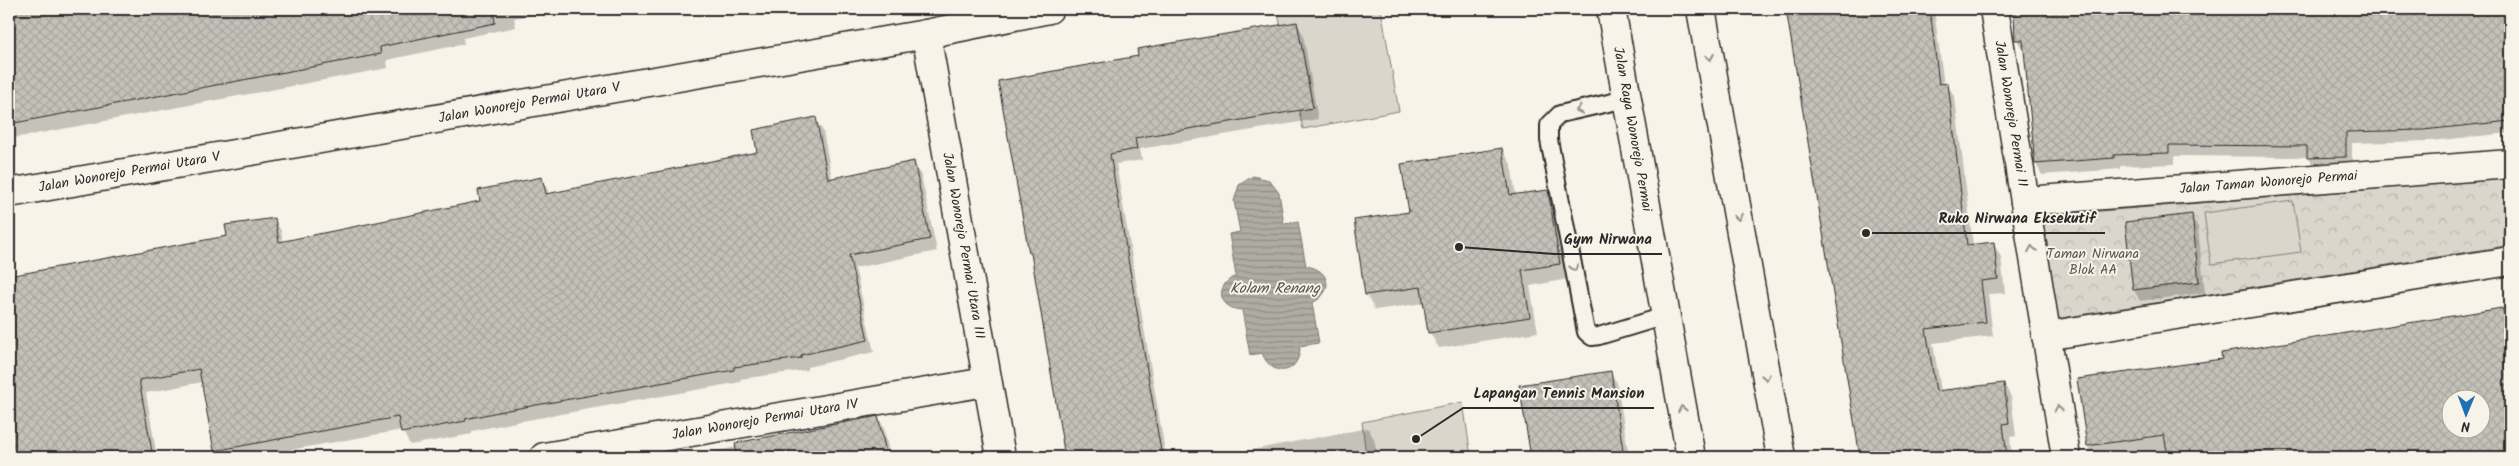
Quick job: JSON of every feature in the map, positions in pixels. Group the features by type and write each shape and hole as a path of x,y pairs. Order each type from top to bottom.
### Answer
{"street":[{"name":"Jalan Wonorejo Permai Utara V","path":"9,193 926,34 1048,9"},
{"name":"Jalan Raya Wonorejo Permai","path":"1610,9 1691,457"},
{"path":"1701,9 1780,457"},
{"name":"Jalan Wonorejo Permai II","path":"1994,9 2066,457"},
{"name":"Jalan Wonorejo Permai Utara III","path":"926,34 986,382 1001,457"},
{"name":"Jalan Taman Wonorejo Permai","path":"2025,201 2510,164"},
{"path":"2046,336 2510,260"},
{"name":"Jalan Wonorejo Permai Utara IV","path":"544,457 986,382"}],"lane":[{"path":"1626,99 1560,114 1549,125 1549,140 1586,332 1592,337 1599,336 1665,316"}],"green space":[{"path":"1277,9 1381,9 1399,111 1303,129"},
{"name":"Taman Nirwana Blok AA","path":"2510,178 2510,245 2050,320 2027,217"},
{"path":"2293,201 2301,252 2211,264 2204,213"},
{"path":"1463,402 1471,457 1366,457 1362,422"}],"water":[{"name":"Kolam Renang","path":"1253,176 1269,180 1279,193 1284,224 1298,222 1306,266 1320,272 1325,276 1327,282 1324,293 1312,303 1319,343 1300,346 1299,356 1295,363 1291,368 1285,370 1278,370 1272,367 1262,353 1250,355 1242,310 1228,306 1222,296 1224,285 1236,276 1229,234 1240,232 1234,201 1239,185"}],"building":[{"path":"9,9 493,9 495,23 380,47 381,54 9,124"},
{"path":"1786,9 1930,9 1939,84 1948,83 1967,245 1994,242 1998,279 1981,281 1986,322 1926,329 1936,391 2004,383 2009,423 2003,424 2007,457 1860,457"},
{"path":"2014,9 2510,9 2510,121 2423,130 2346,132 2346,157 2307,158 2307,146 2169,145 2169,153 2114,155 2114,158 2035,164 2023,40 2015,40"},
{"path":"1297,22 1313,108 1135,138 1137,149 1110,154 1162,457 1065,457 1031,253 1029,253 998,81 1138,56 1137,49"},
{"path":"816,117 828,179 914,161 930,239 849,255 868,340 801,355 801,358 734,367 734,370 508,410 465,419 466,421 401,433 398,417 214,451 199,369 139,380 153,457 9,457 9,276 227,236 225,225 275,218 279,242 480,201 478,190 542,177 546,194 757,152 753,130"},
{"path":"1502,148 1510,195 1548,190 1560,264 1522,270 1530,317 1428,333 1421,287 1365,295 1354,220 1409,212 1401,164"},
{"path":"2192,214 2199,282 2133,290 2125,222"},
{"path":"2502,308 2503,311 2510,310 2510,457 2168,457 2164,435 2087,446 2077,379 2222,359 2221,353"},
{"path":"1611,371 1624,457 1531,457 1519,385"},
{"path":"878,416 887,457 737,457 735,443"}],"place":[{"name":"Ruko Nirwana Eksekutif","path":"1866,233"},
{"name":"Gym Nirwana","path":"1459,247"},
{"name":"Lapangan Tennis Mansion","path":"1416,439"}]}
